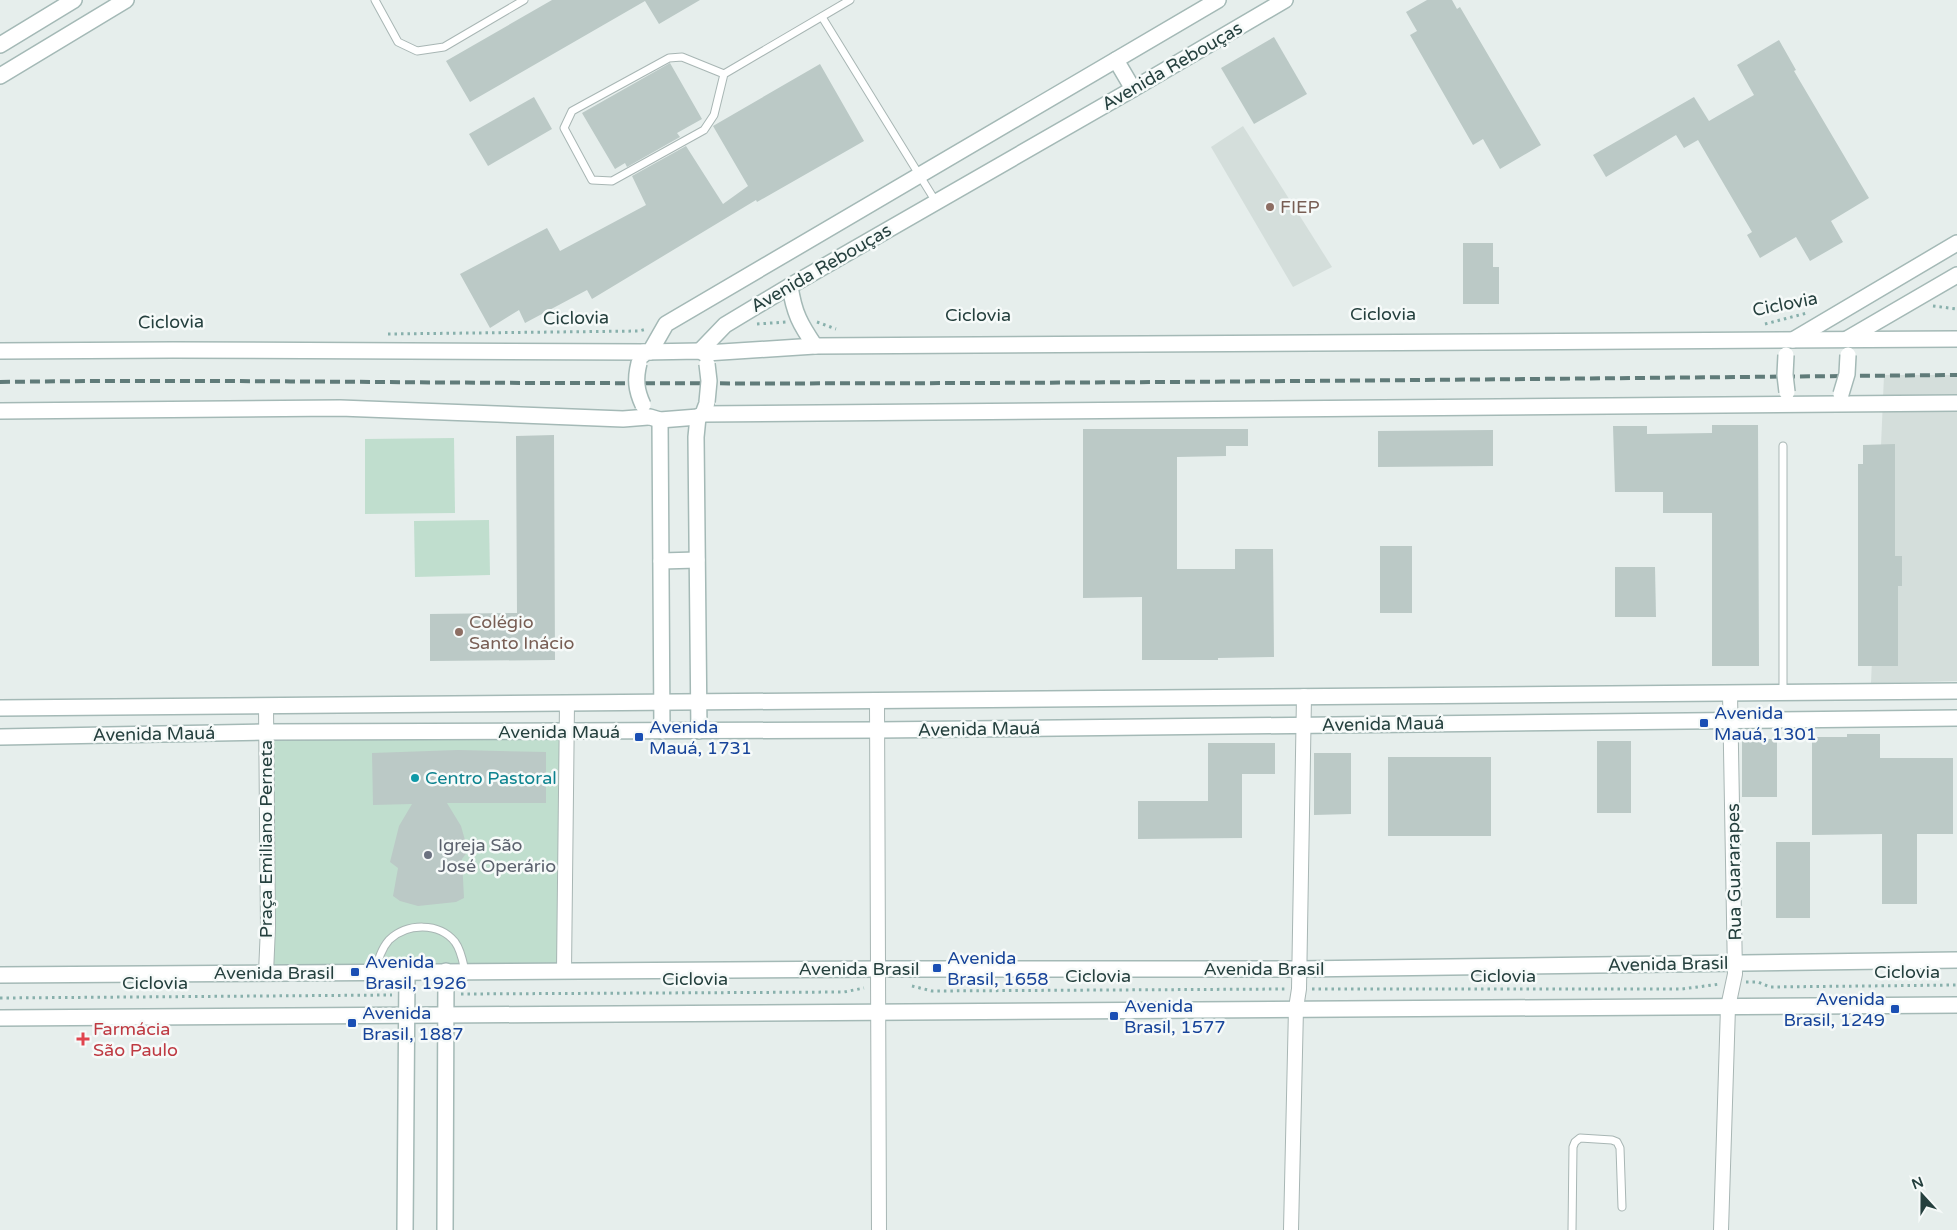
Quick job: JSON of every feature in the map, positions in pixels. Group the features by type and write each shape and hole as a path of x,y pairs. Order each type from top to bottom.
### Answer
{"main road":[{"path":"0,45 74,0"},
{"path":"0,76 126,0"},
{"name":"Avenida Rebouças","path":"662,731 661,561 650,414 636,391 636,374 644,356 666,324 1218,0"},
{"name":"Avenida Rebouças","path":"705,356 726,325 790,286 1133,90 1285,0"},
{"path":"1116,60 1133,90"},
{"path":"1790,398 1784,375 1786,355 1791,340 1957,243"},
{"path":"1846,340 1957,275"},
{"path":"790,286 792,305 799,322 815,346"},
{"path":"0,352 182,350 705,356 815,346 1957,339"},
{"path":"1838,399 1848,374 1846,340"},
{"path":"699,731 696,437 709,381 705,356"},
{"path":"0,411 340,408 622,419 650,414 703,411 1790,398 1957,403"},
{"path":"661,561 697,560"},
{"name":"Avenida Mauá","path":"0,708 1957,691"},
{"name":"Avenida Mauá","path":"0,737 265,732 877,730 1730,719 1957,718"},
{"name":"Avenida Brasil","path":"0,975 878,969 1299,969 1957,960"},
{"path":"445,1230 446,971"},
{"path":"405,1230 407,972"},
{"path":"0,1018 1957,1005"}],"street":[{"name":"Rua Guararapes","path":"1721,1230 1728,1007 1735,982 1736,963 1730,694"},
{"path":"1291,1230 1296,1008 1299,989 1304,696"},
{"path":"877,701 879,1230"},
{"path":"564,971 567,703"},
{"name":"Praça Emiliano Perneta","path":"266,706 268,927 266,973"}],"lane":[{"path":"375,0 398,42 417,51 444,46 524,0"},
{"path":"724,74 682,58 669,58 572,111 564,128 592,180 612,181 704,130 714,115 724,74 850,0"},
{"path":"822,17 936,202"},
{"path":"1783,446 1783,693"},
{"path":"375,972 380,954 389,940 406,929 424,926 444,931 456,943 465,971"},
{"path":"1572,1230 1573,1147 1580,1138 1617,1142 1620,1148 1622,1207"}],"path":[{"path":"1908,304 1957,309"},
{"name":"Ciclovia","path":"1765,324 1814,312"},
{"path":"753,324 820,322 835,329 845,329"},
{"name":"Ciclovia","path":"379,334 638,332 666,324"},
{"name":"Ciclovia","path":"904,986 913,986 932,991 1682,989 1735,982 1758,982 1770,987 1957,986"},
{"name":"Ciclovia","path":"446,994 844,992 878,985"},
{"name":"Ciclovia","path":"0,998 407,995"}],"shaded area":[{"name":"FIEP","path":"1243,126 1332,267 1293,287 1211,147"},
{"path":"1884,375 1957,375 1957,681 1871,683"}],"green space":[{"path":"454,438 455,513 365,514 365,439"},
{"path":"489,520 490,575 415,577 414,521"},
{"path":"567,731 564,971 266,973 265,732"}],"building":[{"path":"552,0 700,0 659,24 645,1 470,102 446,61"},
{"path":"1427,0 1452,0 1457,9 1460,7 1541,145 1500,169 1483,139 1473,145 1410,35 1417,31 1406,12"},
{"path":"1274,37 1307,94 1254,124 1221,68"},
{"path":"1779,40 1796,70 1794,71 1869,198 1831,221 1843,242 1810,261 1796,237 1760,258 1747,235 1752,232 1698,140 1684,148 1676,135 1606,177 1593,155 1694,97 1709,121 1754,95 1737,65"},
{"path":"670,63 702,119 677,133 680,137 627,167 625,163 615,169 582,113"},
{"path":"820,64 864,141 757,202 756,200 592,299 587,290 525,323 519,310 490,328 460,274 547,228 560,251 646,205 632,176 686,146 723,204 748,186 713,126"},
{"path":"534,97 552,129 488,166 469,134"},
{"path":"1463,243 1493,243 1493,267 1499,267 1499,304 1463,304"},
{"path":"1712,425 1758,425 1759,666 1712,666 1712,513 1663,513 1663,492 1615,492 1613,426 1647,426 1647,434 1712,433"},
{"path":"1083,429 1248,429 1248,446 1226,446 1226,456 1177,457 1177,569 1235,569 1235,549 1273,549 1274,657 1218,658 1218,660 1142,660 1142,597 1083,598"},
{"path":"1493,430 1493,466 1378,467 1378,431"},
{"name":"Colégio Santo Inácio","path":"554,435 555,660 430,661 430,614 517,613 516,436"},
{"path":"1895,444 1895,556 1902,556 1902,586 1898,586 1898,666 1858,666 1858,464 1863,464 1863,445"},
{"path":"1380,546 1412,546 1412,613 1380,613"},
{"path":"1615,567 1655,567 1656,617 1615,617"},
{"path":"1847,734 1880,734 1880,758 1953,758 1953,834 1917,834 1917,904 1882,904 1882,834 1812,835 1812,737 1847,737"},
{"path":"1742,739 1777,739 1777,797 1742,797"},
{"path":"1597,741 1631,741 1631,813 1597,813"},
{"path":"1208,743 1275,743 1275,774 1242,774 1242,838 1138,839 1138,801 1208,801"},
{"path":"458,750 546,752 546,803 447,803 461,826 468,851 462,859 464,898 456,902 418,906 400,901 393,896 398,868 390,862 399,826 412,804 373,805 372,753"},
{"path":"1314,753 1351,753 1351,814 1314,815"},
{"path":"1388,757 1491,757 1491,836 1388,836"},
{"path":"1776,842 1810,842 1810,918 1776,918"}],"railway":[{"path":"0,382 924,383 1957,375"}],"place":[{"name":"FIEP","path":"1270,207"},
{"name":"Colégio Santo Inácio","path":"459,632"},
{"name":"Avenida Mauá, 1301","path":"1704,723"},
{"name":"Avenida Mauá, 1731","path":"639,737"},
{"name":"Centro Pastoral","path":"415,778"},
{"name":"Igreja São José Operário","path":"428,855"},
{"name":"Avenida Brasil, 1658","path":"937,968"},
{"name":"Avenida Brasil, 1926","path":"355,972"},
{"name":"Avenida Brasil, 1249","path":"1895,1009"},
{"name":"Avenida Brasil, 1577","path":"1114,1016"},
{"name":"Avenida Brasil, 1887","path":"352,1023"},
{"name":"Farmácia São Paulo","path":"83,1039"}]}
